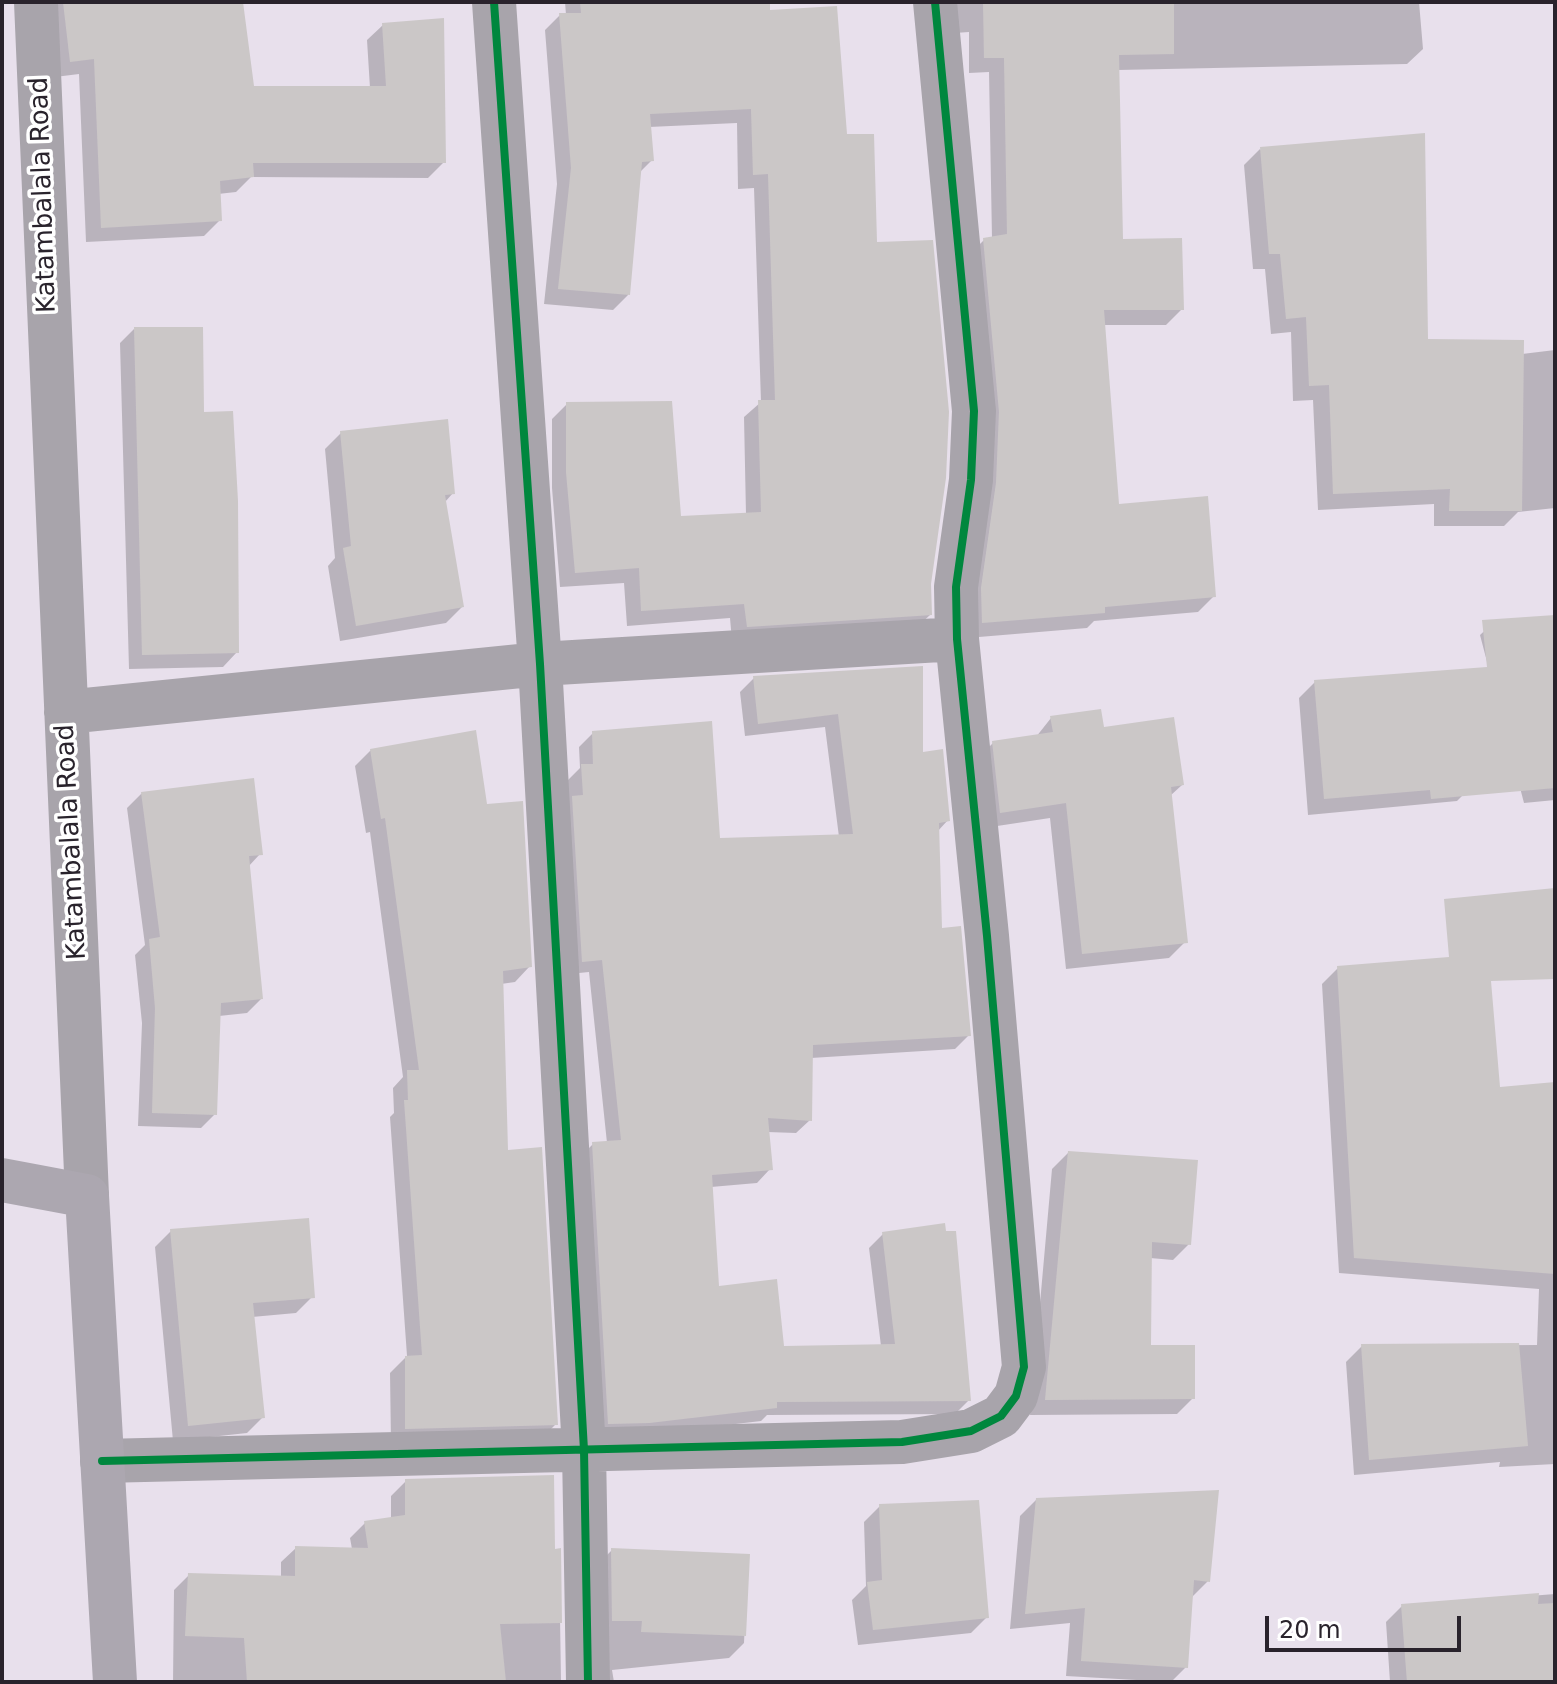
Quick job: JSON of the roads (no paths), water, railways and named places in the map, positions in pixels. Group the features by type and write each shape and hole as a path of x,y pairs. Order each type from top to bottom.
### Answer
{"main road":[{"path":"2,1180 87,1196"},
{"name":"Katambalala Road","path":"87,1196 115,1682"}],"street":[{"name":"Katambalala Road","path":"36,2 87,1196"},
{"path":"494,2 540,664 584,1450 588,1682"},
{"path":"102,1461 902,1442 971,1431 1001,1416 1016,1396 1024,1367 987,936 957,639 956,587 971,480 974,411 935,2"},
{"path":"66,712 540,664 957,639"}]}
